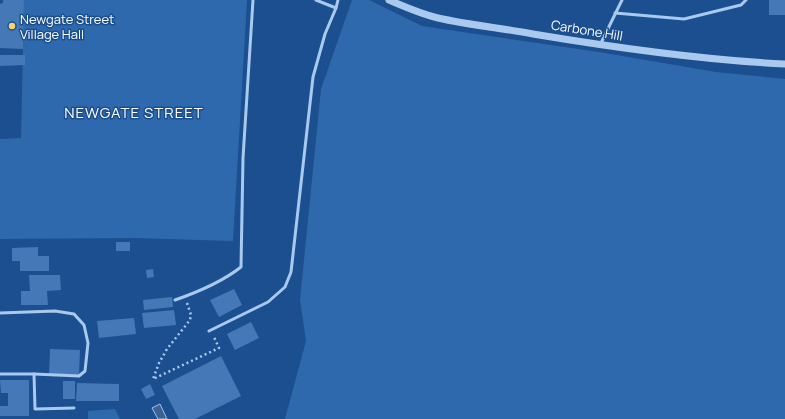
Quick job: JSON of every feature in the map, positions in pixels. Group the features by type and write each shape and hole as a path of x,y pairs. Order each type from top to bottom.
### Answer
{"street":[{"name":"Carbone Hill","path":"389,0 412,10 437,18 600,45 682,56 741,62 785,64"}],"lane":[{"path":"175,300 185,297 232,274 241,267 243,158 250,24 253,0"},
{"path":"316,0 336,8"},
{"path":"210,330 268,302 285,287 291,272 313,77 325,34 338,0"},
{"path":"600,45 622,0"},
{"path":"615,13 684,19 741,5 746,0"},
{"path":"0,313 55,311 74,314 84,325 88,343 85,371 79,376 0,374"},
{"path":"34,374 35,408 74,408"}],"path":[{"path":"185,297 191,315 190,320 164,354 159,363 154,379 219,348 210,330"}],"shaded area":[{"path":"24,0 247,0 233,241 134,238 0,239 0,139 21,138"},
{"path":"352,0 369,0 422,26 599,52 716,72 785,79 785,419 285,419 306,341 300,300 321,89"},
{"path":"160,404 167,419 158,419 152,408"},
{"path":"115,409 120,419 88,419 88,411"}],"building":[{"name":"Newgate Street Village Hall","path":"3,0 24,0 23,49 0,48 0,4 3,3"},
{"path":"769,0 785,0 785,15 769,15"},
{"path":"0,55 25,55 25,65 0,66"},
{"path":"116,242 130,242 130,251 116,251"},
{"path":"38,247 38,256 49,256 49,271 20,271 20,261 12,261 12,248"},
{"path":"153,269 154,277 147,278 146,270"},
{"path":"29,275 60,275 61,290 47,291 48,305 21,305 21,291 30,291"},
{"path":"234,289 242,305 219,317 210,300"},
{"path":"172,297 173,307 144,310 143,300"},
{"path":"174,310 176,325 144,328 142,313"},
{"path":"134,318 136,334 99,338 97,321"},
{"path":"251,322 259,338 235,350 227,334"},
{"path":"50,349 80,350 79,375 49,374"},
{"path":"221,356 241,396 195,419 179,419 162,386"},
{"path":"0,380 29,380 29,416 0,416 0,406 8,406 8,393 1,393"},
{"path":"63,381 75,381 75,399 63,399"},
{"path":"77,383 119,384 119,401 76,401"},
{"path":"150,384 155,395 146,399 141,389"}],"place":[{"name":"Newgate Street Village Hall","path":"12,26"}],"district":[{"name":"NEWGATE STREET","path":"134,112"}]}
